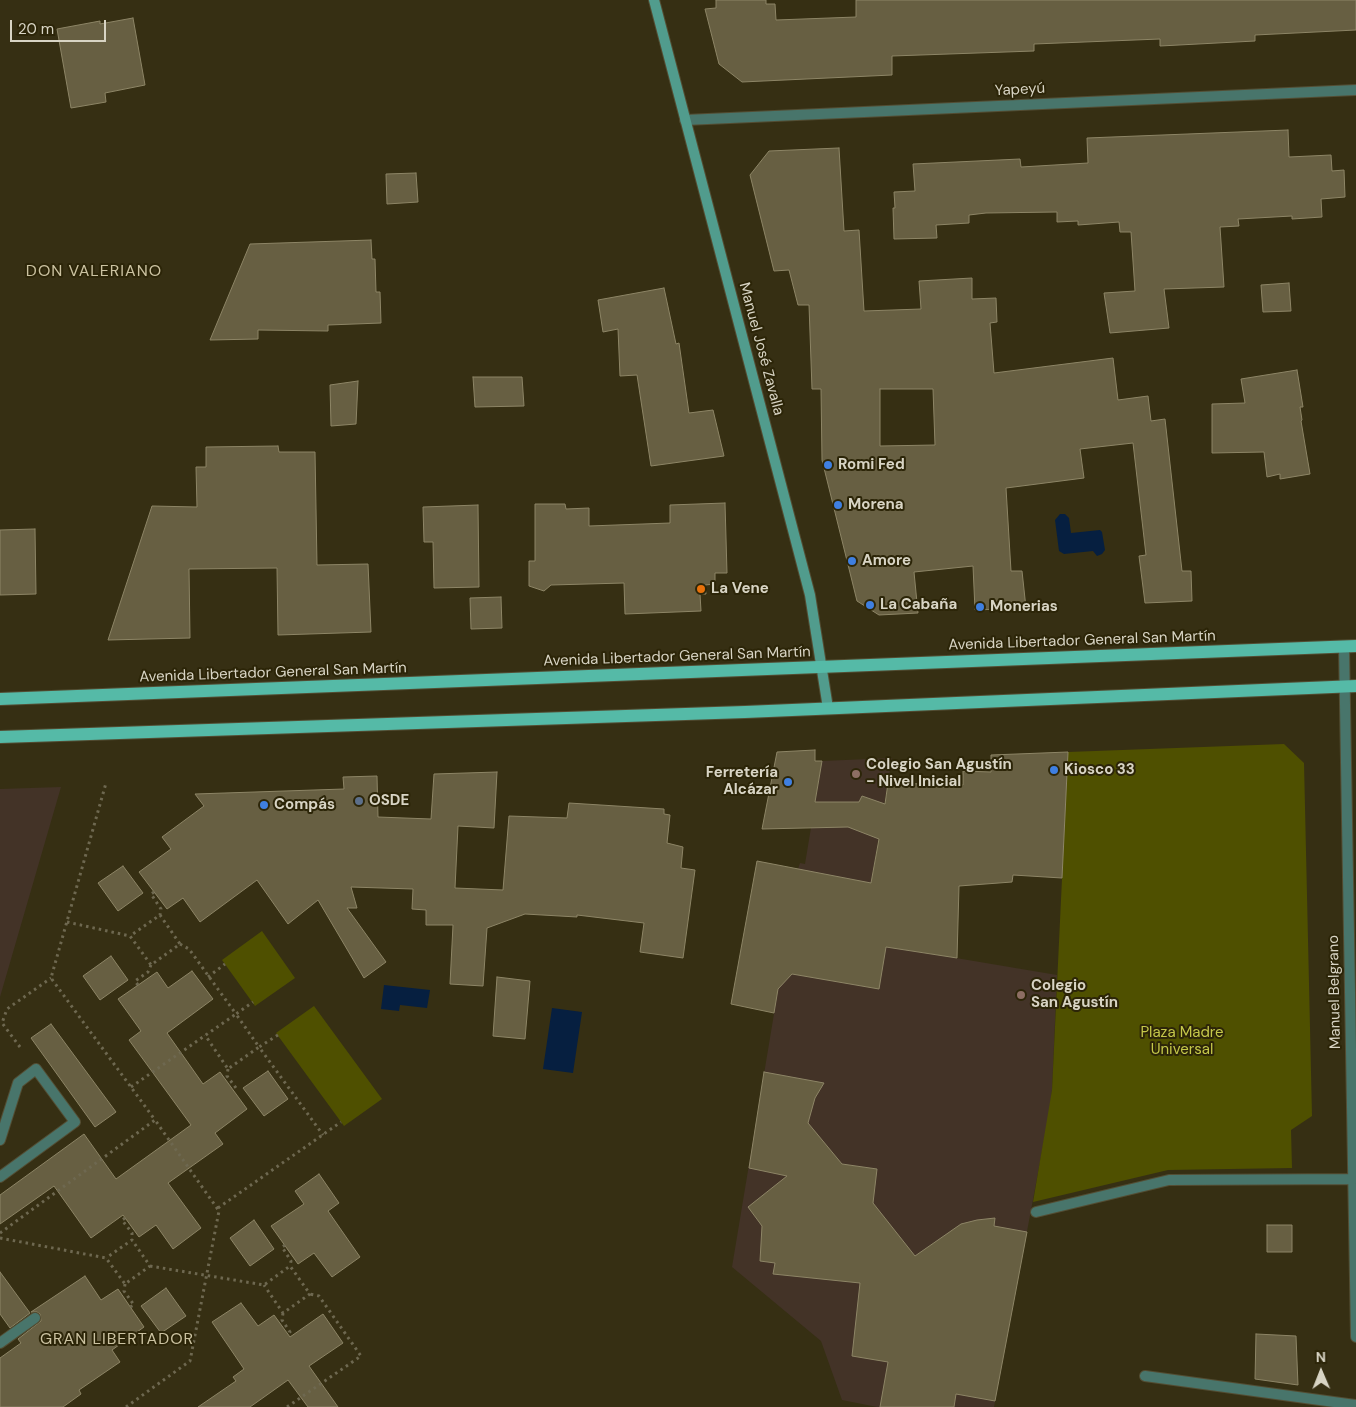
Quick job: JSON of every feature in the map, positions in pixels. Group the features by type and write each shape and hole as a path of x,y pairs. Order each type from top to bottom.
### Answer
{"main road":[{"name":"Avenida Libertador General San Martín","path":"0,699 1350,646"},
{"path":"0,737 828,708 1351,686"}],"street":[{"name":"Manuel José Zavalla","path":"654,0 810,595 828,708"},
{"name":"Yapeyú","path":"685,120 1356,90"},
{"name":"Manuel Belgrano","path":"1350,646 1353,1180 1356,1338"},
{"path":"0,1140 18,1082 36,1069 76,1122 0,1177"},
{"path":"1036,1212 1169,1180 1353,1180"},
{"path":"0,1343 35,1318"},
{"path":"1145,1376 1356,1405"}],"path":[{"path":"20,1047 2,1023 7,1010 51,978 106,783"},
{"path":"154,892 151,894 161,909 160,915 180,944 189,949 323,1135"},
{"path":"130,936 160,915"},
{"path":"67,922 130,936 150,965"},
{"path":"138,985 135,981 148,972 150,965 180,944"},
{"path":"208,976 225,964"},
{"path":"51,978 218,1208 190,1361 126,1407"},
{"path":"131,1087 253,1002"},
{"path":"205,1035 228,1069 227,1076 236,1088 233,1090"},
{"path":"228,1069 278,1035"},
{"path":"0,1233 155,1120"},
{"path":"218,1208 341,1122"},
{"path":"125,1218 122,1220 132,1233 132,1240 150,1266"},
{"path":"0,1238 106,1258 125,1284 124,1291 134,1305 130,1307"},
{"path":"106,1258 132,1240"},
{"path":"285,1245 282,1247 291,1261 290,1266 310,1294 319,1296 361,1356 290,1406"},
{"path":"125,1284 150,1266 264,1285 284,1313"},
{"path":"264,1285 290,1266"},
{"path":"288,1334 290,1332 282,1320 284,1313 310,1294"}],"shaded area":[{"path":"892,758 861,942 1057,975 1050,1109 994,1407 877,1407 842,1400 821,1341 732,1267 798,869 800,863 805,864 822,761"},
{"path":"61,787 0,997 0,789"}],"green space":[{"name":"Plaza Madre Universal","path":"1284,744 1304,763 1312,1116 1291,1130 1292,1168 1168,1170 1033,1202 1052,1090 1068,752"},
{"path":"262,931 295,978 255,1006 222,960"},
{"path":"314,1006 382,1099 344,1126 276,1033"}],"water":[{"path":"1060,514 1065,514 1069,518 1071,533 1100,530 1105,550 1102,554 1097,556 1093,551 1064,554 1059,551 1055,520"},
{"path":"384,985 430,990 427,1008 400,1005 399,1011 381,1009"},
{"path":"552,1008 582,1012 573,1073 543,1069"}],"building":[{"path":"716,0 766,0 766,4 775,4 776,20 856,17 856,0 1356,0 1356,30 1255,35 1255,41 1160,46 1160,39 1034,44 1034,51 892,56 892,75 742,82 719,64 705,9 716,8"},
{"path":"133,18 145,85 105,93 106,102 71,108 57,29 100,21 100,24"},
{"path":"1288,130 1289,157 1331,155 1332,171 1344,170 1345,197 1321,199 1322,217 1292,219 1292,216 1238,219 1239,226 1220,227 1224,287 1164,289 1169,328 1110,333 1104,293 1135,291 1131,232 1120,232 1119,222 1078,225 1078,221 1057,222 1057,212 986,213 969,215 969,223 936,225 937,238 894,239 894,192 915,191 913,164 1020,159 1021,167 1088,163 1087,138"},
{"path":"839,148 844,231 859,230 864,311 921,309 919,281 972,278 972,299 996,298 997,322 990,323 994,373 1113,358 1118,400 1148,396 1151,421 1165,419 1182,571 1191,571 1192,601 1145,603 1139,556 1146,555 1133,443 1080,449 1084,478 1006,488 1011,571 1022,571 1026,608 975,610 973,566 914,572 918,613 879,615 857,601 822,460 821,389 812,389 809,305 798,305 789,270 774,271 750,175 769,151","holes":["880,389 933,389 935,445 880,446"]},
{"path":"416,173 418,202 387,204 386,174"},
{"path":"371,240 372,259 375,259 376,292 380,292 381,323 328,325 328,331 258,330 258,339 210,340 250,244"},
{"path":"1289,283 1291,311 1263,312 1261,285"},
{"path":"664,288 676,344 679,343 689,413 713,410 724,456 651,466 637,375 620,376 618,329 603,332 598,300"},
{"path":"1297,370 1303,407 1300,407 1301,421 1310,474 1280,479 1280,474 1267,477 1264,452 1212,453 1212,404 1245,403 1241,379"},
{"path":"473,377 522,377 524,406 475,407"},
{"path":"358,381 356,424 331,426 330,385"},
{"path":"278,446 279,452 315,452 317,565 368,564 371,632 278,635 277,568 189,569 190,638 108,640 152,506 197,507 196,467 206,467 206,447"},
{"path":"725,503 727,573 715,573 715,584 705,585 706,594 700,594 701,611 625,614 624,583 551,585 544,591 529,586 529,561 535,561 535,504 565,504 566,509 589,508 589,526 670,523 670,505"},
{"path":"478,505 479,587 434,588 433,542 424,542 423,507"},
{"path":"35,529 36,594 0,595 0,530"},
{"path":"501,597 502,628 471,629 470,598"},
{"path":"815,750 815,761 822,761 815,802 859,802 862,796 885,804 888,783 963,785 963,771 991,772 991,755 1068,752 1062,878 1013,875 1012,882 959,886 957,958 886,947 879,989 792,974 778,989 774,1013 731,1004 757,861 871,883 879,839 848,827 762,829 777,752"},
{"path":"497,772 494,828 458,826 455,888 503,890 509,816 567,818 569,803 664,809 664,814 670,815 667,843 683,847 681,868 695,870 683,958 640,952 644,923 577,915 577,917 525,914 487,928 483,986 450,984 453,925 426,925 426,910 412,909 413,889 351,887 357,908 347,908 386,962 364,978 318,900 288,924 257,880 200,922 183,898 167,909 139,872 171,849 162,837 204,806 195,794 344,789 343,777 377,776 378,817 431,819 434,774"},
{"path":"123,866 143,893 118,911 98,883"},
{"path":"111,956 128,980 100,1000 83,976"},
{"path":"192,971 213,999 167,1033 203,1084 220,1072 247,1109 215,1133 223,1144 168,1183 201,1228 173,1249 156,1225 139,1237 123,1215 91,1238 54,1186 0,1224 0,1195 84,1134 116,1179 191,1125 129,1040 141,1031 118,999 157,972 168,988"},
{"path":"497,977 530,981 525,1039 493,1036"},
{"path":"51,1024 116,1112 95,1127 31,1038"},
{"path":"268,1071 288,1099 264,1116 243,1088"},
{"path":"764,1072 824,1083 815,1098 808,1123 842,1164 877,1169 873,1203 915,1256 961,1224 977,1220 995,1218 994,1226 1027,1232 995,1401 956,1394 954,1407 880,1407 888,1362 852,1356 860,1283 773,1274 775,1263 760,1261 762,1226 748,1207 787,1176 749,1168"},
{"path":"319,1174 339,1203 328,1211 360,1257 332,1277 314,1253 298,1264 271,1226 304,1204 295,1191"},
{"path":"254,1220 274,1249 250,1266 230,1238"},
{"path":"1267,1225 1292,1225 1292,1252 1267,1252"},
{"path":"0,1272 30,1313 10,1328 0,1314"},
{"path":"85,1276 101,1300 118,1289 144,1327 112,1350 120,1362 79,1390 81,1394 63,1407 0,1407 0,1358 21,1343 18,1339 41,1321 40,1314 31,1312"},
{"path":"166,1288 186,1316 161,1333 141,1306"},
{"path":"241,1303 258,1326 274,1315 290,1337 323,1314 343,1343 309,1366 338,1407 308,1407 288,1380 250,1407 198,1407 236,1381 233,1377 244,1369 212,1322"},
{"path":"1256,1334 1296,1336 1298,1385 1255,1379"}],"place":[{"name":"Romi Fed","path":"828,465"},
{"name":"Morena","path":"838,505"},
{"name":"Amore","path":"852,561"},
{"name":"La Vene","path":"701,589"},
{"name":"La Cabaña","path":"870,605"},
{"name":"Monerias","path":"980,607"},
{"name":"Kiosco 33","path":"1054,770"},
{"name":"Colegio San Agustín - Nivel Inicial","path":"856,774"},
{"name":"Ferretería Alcázar","path":"788,782"},
{"name":"OSDE","path":"359,801"},
{"name":"Compás","path":"264,805"},
{"name":"Colegio San Agustín","path":"1021,995"}],"district":[{"name":"DON VALERIANO","path":"94,272"},
{"name":"GRAN LIBERTADOR","path":"117,1340"}]}
